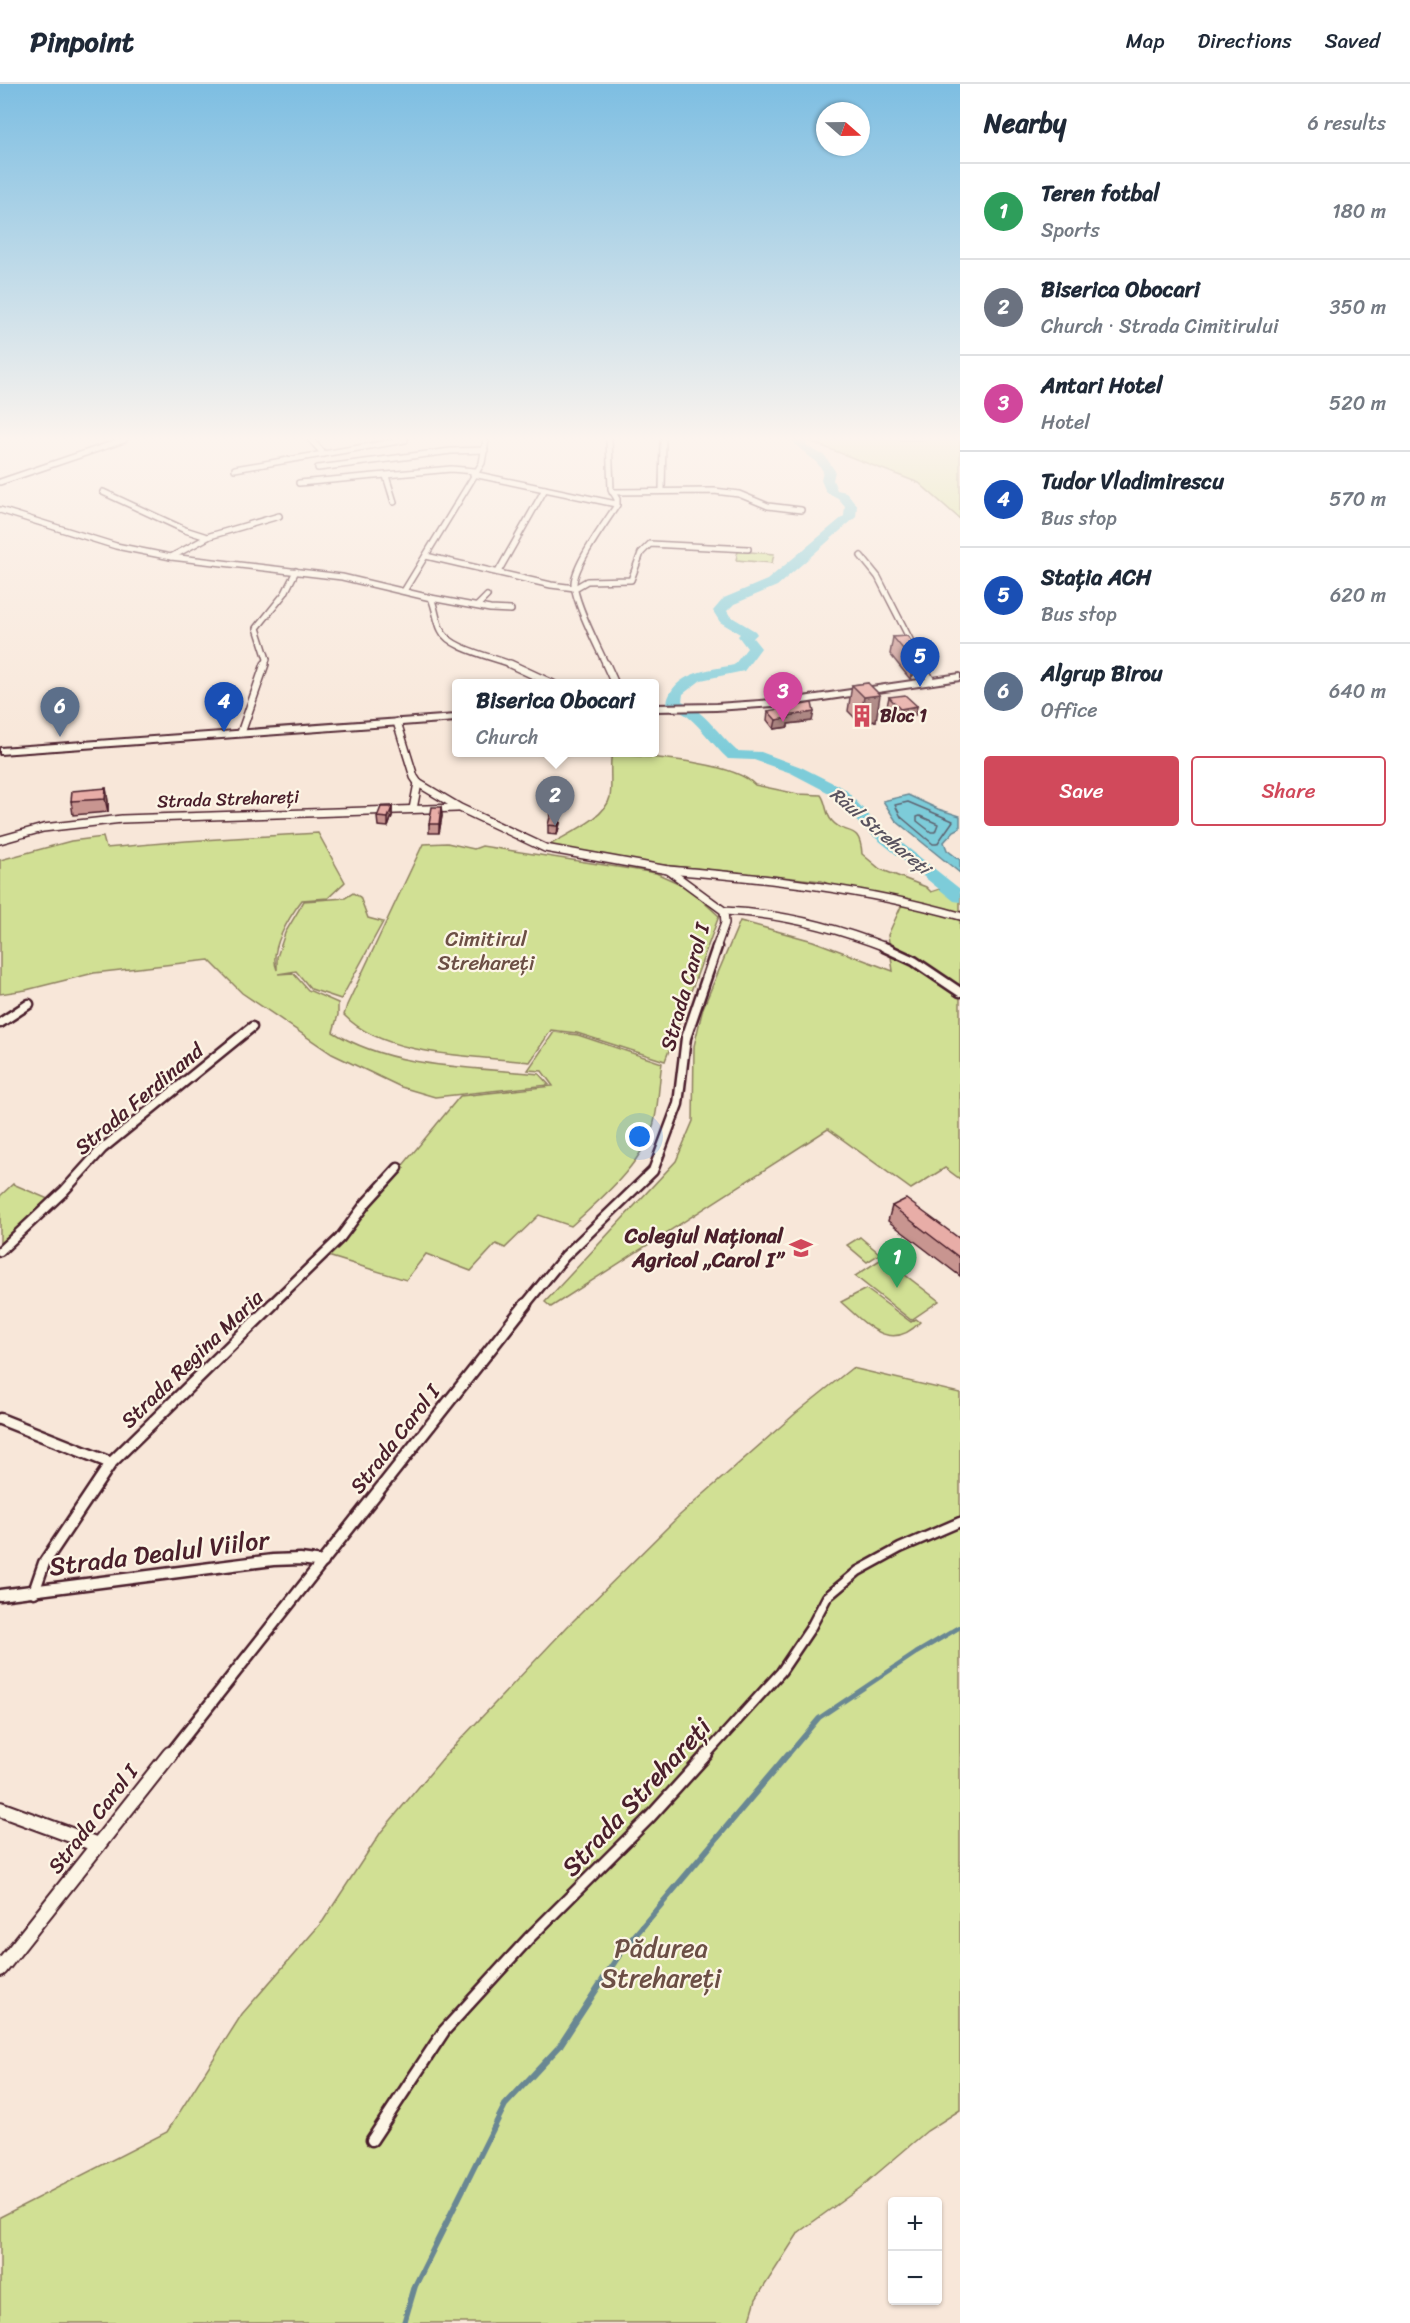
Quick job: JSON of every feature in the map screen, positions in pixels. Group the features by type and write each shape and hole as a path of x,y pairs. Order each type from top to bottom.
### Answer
{"main road":[{"path":"659,708 789,702 960,677"},
{"path":"0,750 452,718"}],"street":[{"path":"109,544 171,557 342,577 431,598 511,610"},
{"path":"171,557 194,544"},
{"path":"404,591 433,544"},
{"path":"498,572 514,544"},
{"path":"594,544 577,570 574,578 575,588 586,622 613,679"},
{"path":"426,556 551,585 575,588 586,581 632,579 641,553 650,544"},
{"path":"660,544 748,549"},
{"path":"861,556 878,577 931,681"},
{"path":"241,733 267,659 257,628 285,593 296,571"},
{"path":"477,606 487,596"},
{"path":"431,598 437,610 441,631 452,643 506,662 542,679"},
{"path":"397,722 418,783 460,808 524,840 554,851 668,870 753,877 838,889 960,916"},
{"path":"413,809 418,783"},
{"name":"Strada Strehareți","path":"0,840 43,828 92,822 460,808"},
{"name":"Strada Carol I","path":"0,1969 544,1281 565,1256 653,1171 678,1104 686,1038 725,924 724,911 711,899 668,870"},
{"path":"724,911 778,917 861,936 917,964 960,993"},
{"path":"0,1023 28,1004"},
{"name":"Strada Ferdinand","path":"0,1251 64,1191 102,1149 252,1027"},
{"name":"Strada Regina Maria","path":"34,1592 44,1563 111,1463 340,1238 366,1203 398,1168"},
{"path":"0,1419 111,1463"},
{"name":"Strada Strehareți","path":"372,2140 444,2031 529,1938 651,1817 781,1672 810,1629 827,1597 858,1571 900,1548 960,1522"},
{"name":"Strada Dealul Viilor","path":"0,1595 273,1560 300,1559 323,1562"},
{"path":"0,1809 98,1845"}],"green space":[{"path":"738,551 774,554 772,563 736,560"},
{"path":"612,757 645,757 709,765 728,770 755,785 798,794 821,795 830,818 837,826 855,834 861,844 862,854 880,869 926,887 931,892 946,887 960,894 960,1179 945,1168 911,1189 828,1129 551,1307 545,1302 676,1161 693,1121 694,1046 703,1008 740,921 813,941 893,971 888,935 903,902 838,889 822,881 603,859 545,848 592,820 607,805 611,793"},
{"path":"318,833 345,882 328,898 302,900 286,924 278,943 275,953 277,970 277,957 285,933 304,901 345,898 353,893 360,897 368,918 383,922 341,999 311,989 296,971 278,974 293,973 308,990 338,1003 338,1015 333,1032 356,1044 407,1060 539,1074 549,1085 435,1097 401,1087 332,1054 242,993 209,960 94,973 0,994 0,860 71,841 103,837 106,848"},
{"name":"Cimitirul Strehareți","path":"447,843 474,849 482,846 656,873 687,887 719,916 665,1061 577,1033 551,1030 530,1062 458,1056 406,1047 382,1039 361,1029 344,1015 423,844"},
{"path":"554,1032 578,1035 662,1063 655,1118 650,1134 633,1163 609,1191 571,1226 539,1215 505,1248 496,1244 471,1271 426,1254 406,1280 328,1256 460,1096 553,1086 542,1071 528,1070"},
{"path":"13,1184 48,1199 0,1244 0,1196"},
{"path":"860,1237 880,1254 867,1262 847,1245"},
{"path":"883,1258 939,1301 911,1320 855,1276"},
{"path":"866,1289 911,1322 916,1319 920,1322 909,1331 898,1335 878,1332 841,1302"},
{"name":"Pădurea Strehareți","path":"852,1368 960,1393 960,2110 927,2131 860,2188 799,2232 756,2299 749,2323 0,2323 0,2217 167,2132 242,2014 323,1921 381,1832 443,1758 567,1627 680,1515 796,1413"}],"water":[{"path":"908,795 960,816 960,828 944,842 947,850 960,860 960,873 896,821 883,801"}],"building":[{"path":"907,636 922,652 914,662 893,637"},
{"path":"868,683 880,695 864,697 852,685"},
{"path":"905,695 917,706 900,709 889,697"},
{"path":"812,703 814,712 787,716 789,718 776,720 768,711"},
{"path":"106,788 105,799 71,801 72,791"},
{"path":"381,807 392,807 388,818 377,817"},
{"path":"432,807 441,807 439,824 429,824"},
{"path":"551,813 561,814 558,826 548,825"},
{"path":"906,1199 960,1239 960,1258 892,1206"}],"waterway":[{"name":"Râul Strehareți","path":"818,544 772,583 729,601 720,611 725,619 750,634 745,636 754,648 739,668 696,677 676,692 674,703 690,711 711,730 719,743 733,756 756,755 796,770 839,792 868,824 960,897"},
{"path":"787,1756 819,1718 916,1653 960,1627"},
{"path":"404,2323 415,2286 505,2105 559,2047 621,1952 788,1754"}],"place":[{"name":"Stația ACH","path":"920,687"},
{"name":"Bloc 1","path":"862,716"},
{"name":"Antari Hotel","path":"783,722"},
{"name":"Tudor Vladimirescu","path":"224,732"},
{"name":"Algrup Birou","path":"60,737"},
{"name":"Biserica Obocari","path":"555,826"},
{"name":"Colegiul Național Agricol „Carol I”","path":"801,1248"},
{"name":"Teren fotbal","path":"897,1288"}]}
